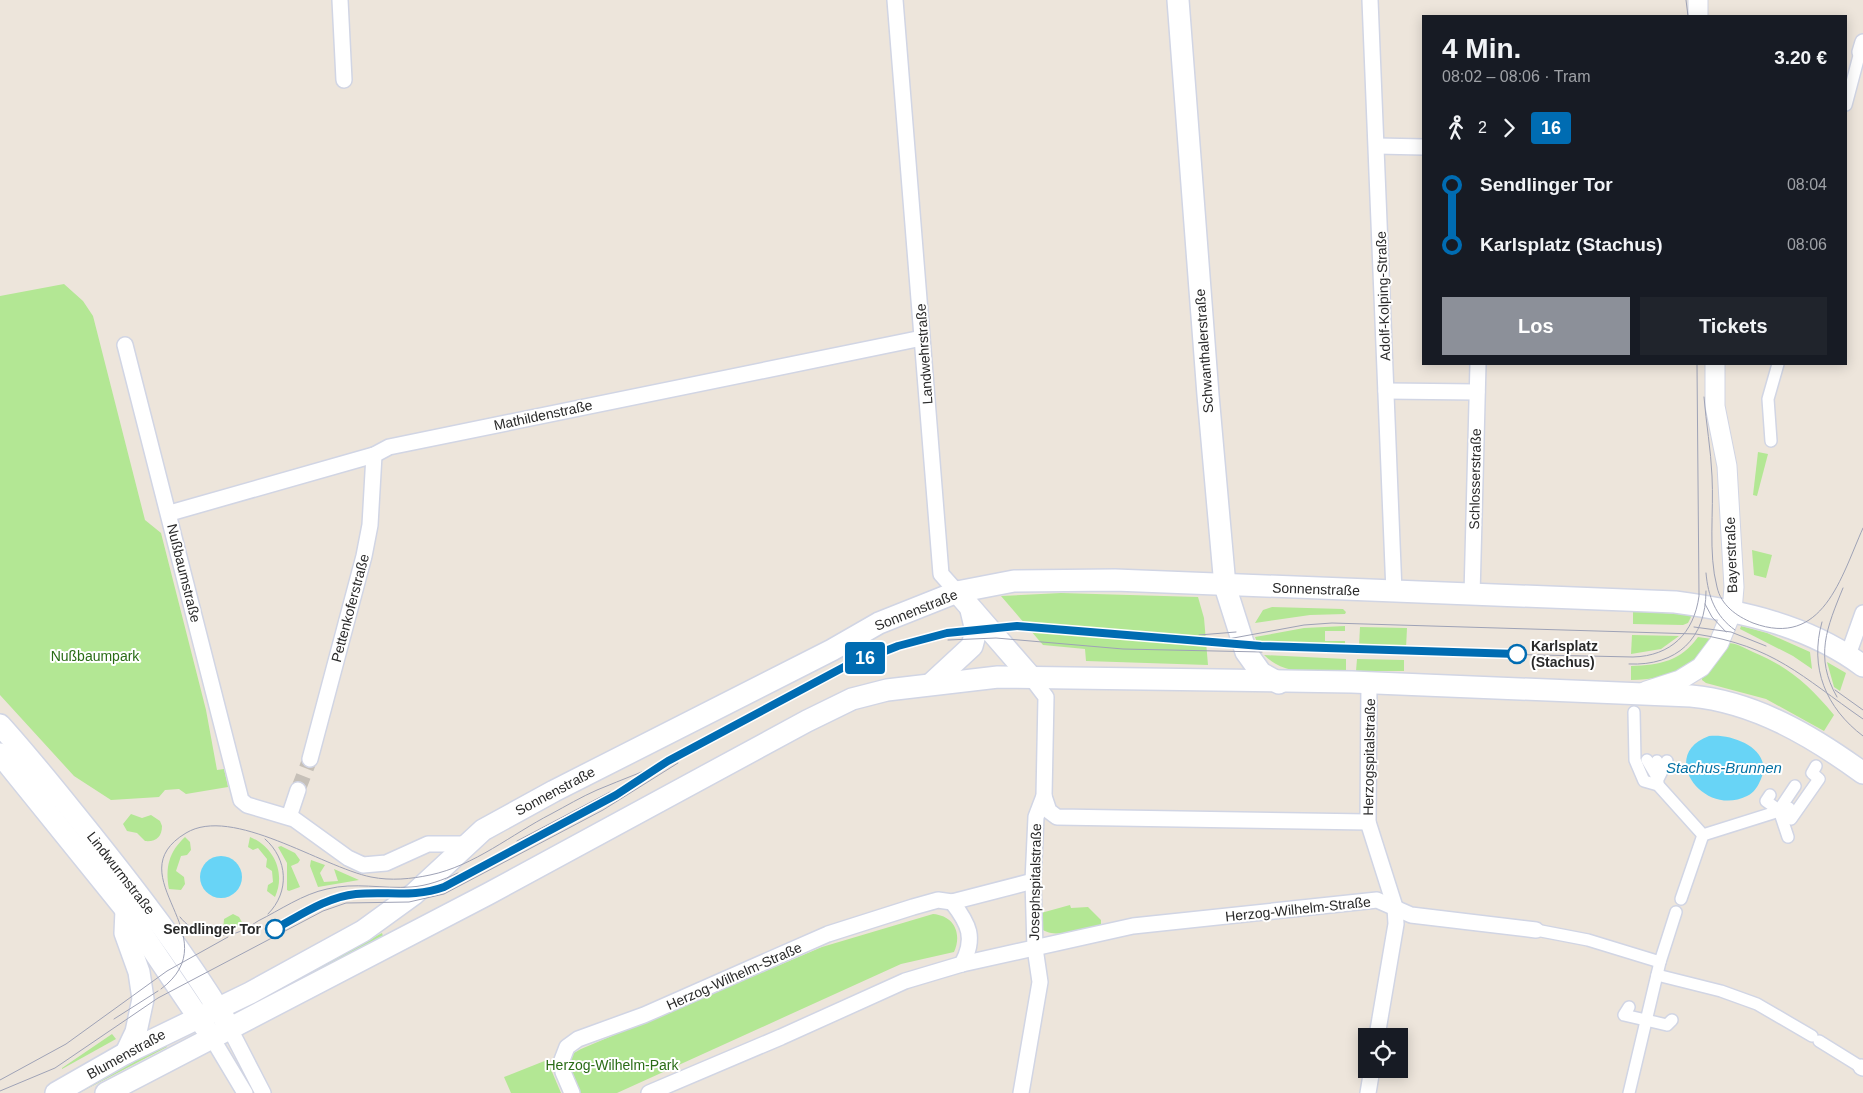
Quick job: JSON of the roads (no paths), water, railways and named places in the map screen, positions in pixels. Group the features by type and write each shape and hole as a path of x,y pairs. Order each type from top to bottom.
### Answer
{"main road":[{"name":"Schwanthalerstraße","path":"1178,0 1207,386 1225,586 1246,652 1261,673 1279,683"},
{"name":"Sonnenstraße","path":"218,1008 258,988 378,921 414,894 465,844 483,830 554,791 832,650 880,623 964,600 1026,580 1115,580 1225,586 1659,601 1732,611"},
{"name":"Landwehrstraße","path":"964,600 1030,676"},
{"path":"932,683 964,656 974,643 976,631 964,600"},
{"path":"1732,611 1793,628 1855,661"},
{"path":"221,1033 488,894 852,699 887,690 932,683 1030,676 1279,683 1369,683 1634,702 1702,697 1736,704 1773,719 1821,743 1863,773"},
{"name":"Lindwurmstraße","path":"0,725 78,818 162,925 218,1008 221,1033"},
{"name":"Lindwurmstraße","path":"0,754 126,910 198,1016 221,1033"},
{"path":"126,910 125,933 139,972 143,999 136,1032 126,1053"},
{"name":"Blumenstraße","path":"56,1093 126,1053 198,1016 218,1008"},
{"name":"Blumenstraße","path":"106,1093 221,1033"}],"street":[{"path":"340,0 344,80"},
{"name":"Landwehrstraße","path":"895,0 941,574 964,600"},
{"name":"Adolf-Kolping-Straße","path":"1370,0 1394,592"},
{"path":"1698,0 1698,15"},
{"path":"1847,102 1862,49"},
{"path":"1377,146 1422,147"},
{"name":"Mathildenstraße","path":"170,513 374,455 389,447 922,338"},
{"name":"Nußbaumstraße","path":"125,346 170,513 241,800 253,807 289,817"},
{"name":"Schlosserstraße","path":"1472,595 1478,365"},
{"name":"Bayerstraße","path":"1634,702 1680,680 1701,667 1716,649 1732,611 1734,587 1727,466 1715,406 1715,365"},
{"path":"1771,441 1768,398 1778,365"},
{"path":"1386,391 1477,392"},
{"name":"Pettenkoferstraße","path":"310,758 364,556 370,525 374,455"},
{"path":"1855,661 1863,613"},
{"name":"Josephspitalstraße","path":"1021,1093 1040,982 1035,948 1033,881 1036,817 1044,796 1046,697 1030,676"},
{"name":"Herzogspitalstraße","path":"1369,683 1368,822 1395,907 1396,924 1378,1028"},
{"path":"1634,702 1635,760 1644,781 1658,782"},
{"path":"1658,782 1657,761 1658,782 1703,835"},
{"path":"1778,802 1791,819 1819,779 1812,773 1816,766"},
{"path":"1681,899 1703,835 1778,802 1796,786"},
{"path":"298,790 289,817 348,858 363,865 386,864 428,844 465,844"},
{"path":"1044,796 1048,808 1057,817 1368,822"},
{"path":"1778,802 1788,837"},
{"name":"Herzog-Wilhelm-Straße","path":"572,1093 563,1072 562,1060 567,1047 578,1039 644,1015 828,934 938,900 952,902 1033,881"},
{"name":"Herzog-Wilhelm-Straße","path":"649,1093 781,1038 906,981 962,964 1133,926 1377,900 1411,915 1536,930 1588,940 1660,962"},
{"path":"952,902 969,931 970,949 962,964"},
{"path":"1628,1093 1660,962 1676,912"},
{"path":"1657,975 1721,990 1748,1001 1816,1039 1862,1068"},
{"path":"1625,1009 1646,1020 1668,1022"},
{"path":"221,1033 245,1093"},
{"path":"221,1033 263,1093"},
{"path":"1368,1093 1370,1078"}],"water":[{"name":"Stachus-Brunnen","path":"1709,736 1729,737 1739,740 1756,751 1762,759 1761,779 1754,791 1749,795 1731,801 1716,799 1702,792 1692,781 1687,769 1687,756 1694,745"},
{"path":"217,856 225,856 236,862 242,877 236,892 225,898 217,898 206,892 200,881 200,873 206,862"}],"tunnel":[{"path":"298,790 310,759"}],"tram line":[{"path":"1686,0 1688,15"},
{"path":"161,989 180,969 185,948 181,928 165,887 162,868 167,850 186,833 205,826 227,827 252,832 371,877 386,879 416,878 446,871 492,849 579,799 675,757 854,663 895,647 938,635 968,629 1023,626 1258,646 1305,648 1633,657 1647,656 1659,652 1669,647 1686,631 1692,621 1699,596 1697,365"},
{"path":"1704,397 1711,466 1714,574 1719,593 1730,609 1753,623 1777,628 1797,626 1813,617 1826,604 1837,586 1863,528"},
{"path":"1706,573 1714,605 1722,618 1735,630"},
{"path":"1837,697 1826,669 1825,642 1832,616 1843,588"},
{"path":"1629,664 1661,660 1685,646 1694,636 1701,623 1705,608 1706,591"},
{"path":"1705,604 1712,617 1726,632"},
{"path":"1822,622 1818,655 1824,686 1830,700 1839,713 1863,736"},
{"path":"1228,639 1304,625 1332,623 1696,634 1723,639 1767,655 1803,676 1863,719"},
{"name":"16","path":"275,929 314,908 344,896 355,894 414,894 444,887 616,795 668,761 844,667 909,642 947,633 1017,626 1261,646 1517,654"},
{"path":"1694,627 1731,632 1766,646"},
{"path":"1199,635 1236,632"},
{"path":"948,640 996,638 1123,649 1262,652"},
{"path":"1835,690 1863,710"},
{"path":"0,1091 55,1068 158,998 323,911 346,903 409,902 444,894 603,810 678,763"},
{"path":"517,841 610,792"},
{"path":"265,839 278,856 283,876 280,896 268,914"},
{"path":"180,917 195,930 213,935 231,934 243,930 300,898 318,891 348,886 417,886 435,882 458,873"},
{"path":"338,898 363,894 414,893 439,888"},
{"path":"0,1080 66,1044 167,971 228,937"},
{"path":"114,1019 158,991"}],"place":[{"name":"Karlsplatz (Stachus)","path":"1517,654"},
{"name":"Sendlinger Tor","path":"275,929"}],"park label":[{"name":"Nußbaumpark","path":"95,656"},
{"name":"Herzog-Wilhelm-Park","path":"612,1065"}]}
